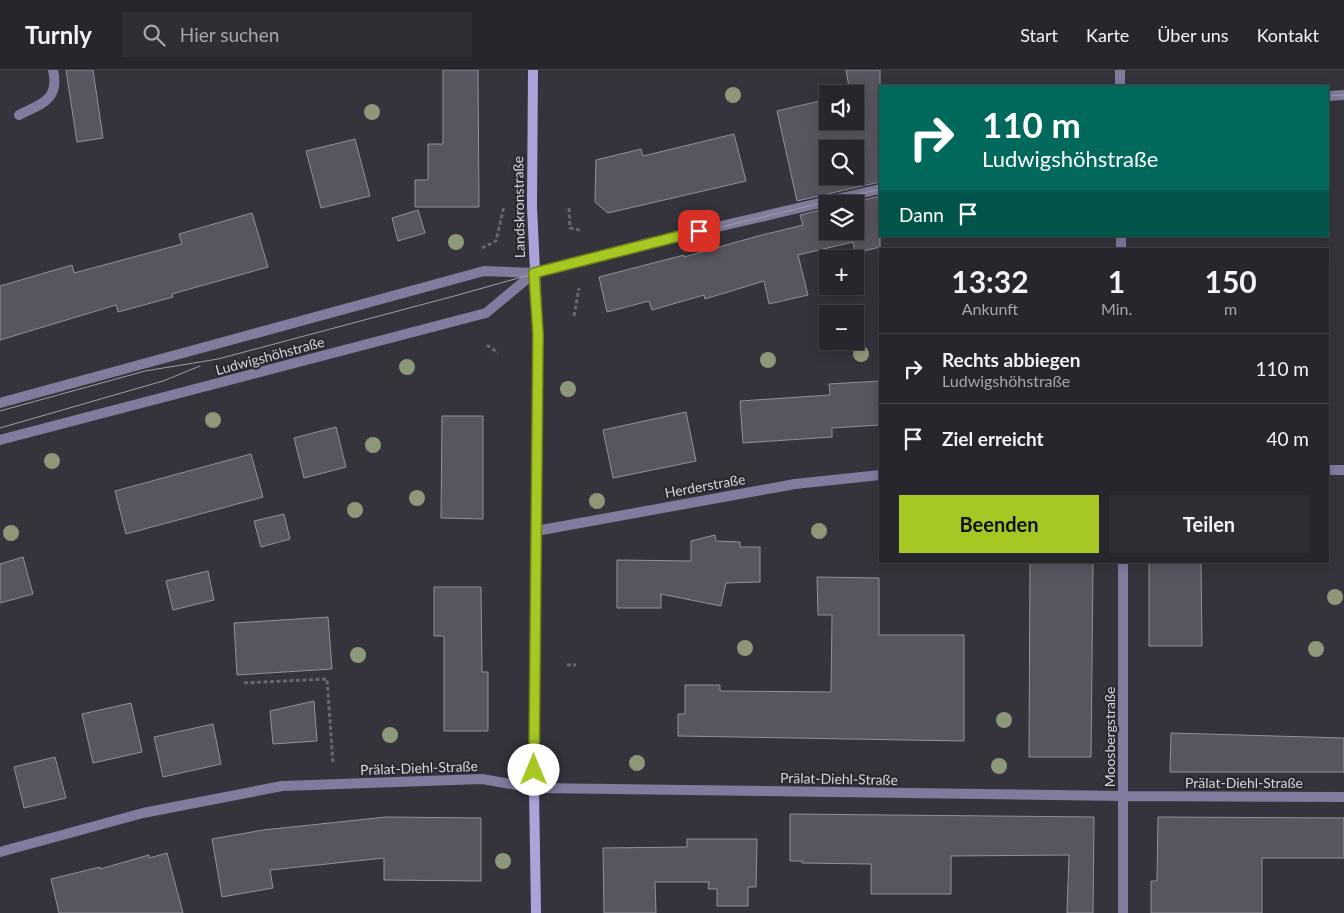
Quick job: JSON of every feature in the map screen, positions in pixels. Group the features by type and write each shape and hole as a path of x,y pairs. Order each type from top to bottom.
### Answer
{"main road":[{"name":"Landskronstraße","path":"533,70 532,207 538,334 534,788 536,913"}],"street":[{"path":"19,115 44,102 52,94 54,82 52,70"},
{"path":"1120,70 1120,85"},
{"path":"1329,96 1344,95"},
{"name":"Ludwigshöhstraße","path":"0,404 484,272 534,273 654,242 879,189"},
{"name":"Ludwigshöhstraße","path":"0,440 486,313 534,273"},
{"path":"1329,470 1344,470"},
{"name":"Herderstraße","path":"536,530 795,484 879,475"},
{"name":"Moosbergstraße","path":"1123,563 1123,913"},
{"name":"Prälat-Diehl-Straße","path":"0,852 144,813 282,786 482,779 534,788 1344,797"}],"path":[{"path":"482,248 496,241 504,206"},
{"path":"569,208 570,228 580,230"},
{"path":"574,316 579,288"},
{"path":"487,345 498,354"},
{"path":"567,665 576,665"},
{"path":"244,683 327,679 334,784"}],"building":[{"path":"66,70 93,70 103,138 77,142"},
{"path":"443,70 478,70 479,207 415,207 415,180 428,180 428,144 443,144"},
{"path":"846,70 880,70 879,182 797,201 777,111 819,101 819,130 864,130 864,85 849,85"},
{"path":"734,134 746,181 608,213 595,202 596,160 641,149 643,156"},
{"path":"355,139 370,196 321,208 306,151"},
{"path":"879,196 880,247 864,251 854,250 853,242 798,255 808,295 769,304 764,281 705,299 704,295 652,310 649,301 607,312 599,277 684,255 684,257 803,225 800,215 819,210 819,240 864,240 864,200"},
{"path":"418,210 425,233 398,241 392,218"},
{"path":"252,213 268,267 172,294 173,297 118,312 116,305 0,340 0,286 72,265 74,273 182,244 179,234"},
{"path":"879,381 879,425 832,428 832,437 743,443 740,401 830,395 829,384"},
{"path":"686,412 696,461 613,478 603,430"},
{"path":"442,416 483,416 483,519 441,518"},
{"path":"336,427 346,467 304,478 294,438"},
{"path":"251,454 263,497 126,534 115,491"},
{"path":"284,514 290,539 261,547 254,521"},
{"path":"715,535 716,541 740,542 740,547 760,547 760,582 726,583 721,606 661,594 661,608 617,608 617,560 691,561 691,541"},
{"path":"23,557 33,594 0,603 0,564"},
{"path":"1030,563 1093,563 1091,757 1029,757"},
{"path":"1149,563 1201,563 1202,646 1149,646"},
{"path":"208,571 214,600 173,610 166,581"},
{"path":"817,577 879,578 879,635 964,635 964,741 678,736 678,714 685,714 685,685 720,685 720,691 831,692 832,615 818,615"},
{"path":"434,587 481,587 482,672 488,672 488,731 444,731 444,636 434,636"},
{"path":"328,617 332,669 237,675 234,623"},
{"path":"314,701 317,741 273,744 270,711"},
{"path":"131,703 142,752 93,763 82,714"},
{"path":"213,724 221,764 163,777 154,737"},
{"path":"1171,733 1344,738 1344,772 1170,772"},
{"path":"55,757 66,798 24,808 14,767"},
{"path":"790,814 1094,817 1093,913 1067,913 1069,855 951,856 951,894 871,894 871,864 802,863 802,861 790,861"},
{"path":"386,817 481,818 481,881 384,880 384,858 270,870 273,888 222,897 212,839 263,830"},
{"path":"1158,817 1344,818 1344,858 1262,858 1262,913 1151,913 1151,881 1157,881"},
{"path":"687,839 757,839 756,887 748,887 748,906 717,906 717,889 708,889 709,882 655,882 656,913 604,913 603,848 687,847"},
{"path":"167,853 183,913 59,913 51,879 100,867 100,869 149,855 149,858"}],"tram line":[{"path":"1329,96 1344,95"},
{"path":"0,411 145,371 218,359 579,261 879,189"},
{"path":"0,428 163,381 200,366"}],"route":[{"path":"534,770 538,334 534,273 699,231"}]}
